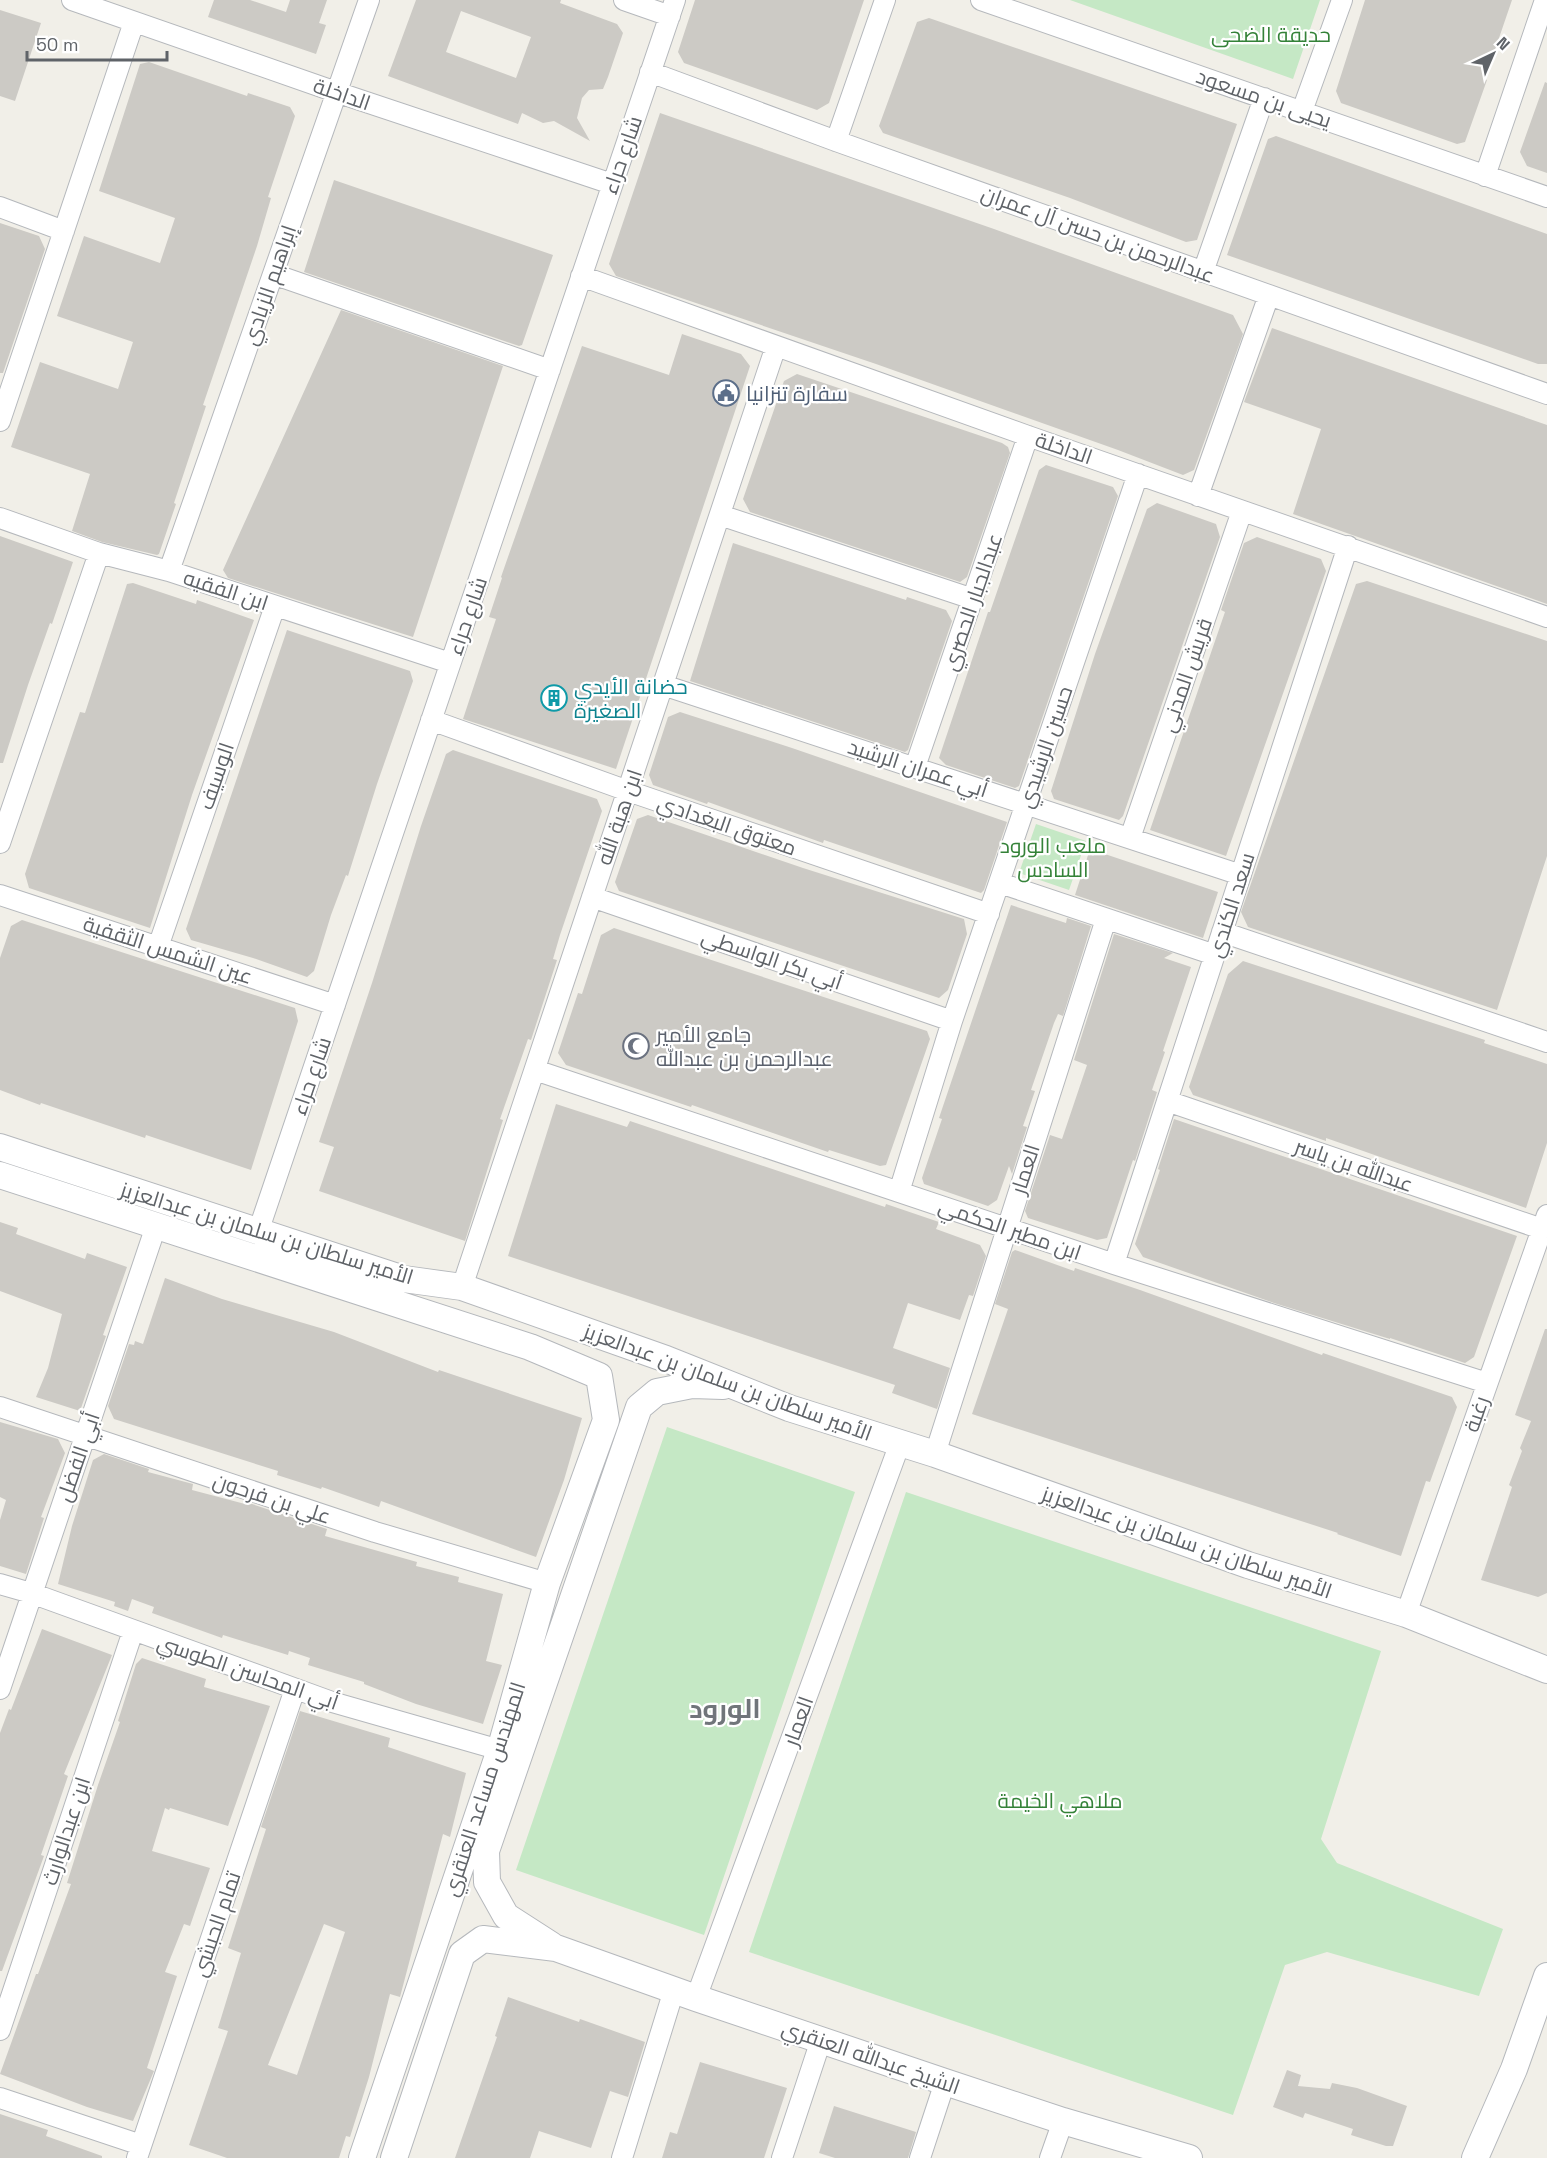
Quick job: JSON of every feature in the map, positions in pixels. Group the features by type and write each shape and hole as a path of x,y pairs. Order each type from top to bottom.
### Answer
{"street":[{"name":"الداخلة","path":"72,0 336,92 612,184"},
{"name":"إبراهيم الزيادي","path":"169,571 369,0"},
{"path":"624,0 672,8"},
{"path":"836,141 885,0"},
{"name":"يحيى بن مسعود","path":"981,0 1547,197"},
{"path":"1302,111 1342,0"},
{"path":"1485,176 1545,0"},
{"name":"شارع حراء","path":"258,1232 672,8"},
{"path":"2,409 134,22"},
{"name":"عبدالرحمن بن حسن آل عمران","path":"650,72 836,141 1547,394"},
{"path":"1203,272 1264,98"},
{"path":"0,207 64,231"},
{"path":"273,273 550,370"},
{"name":"الداخلة","path":"581,276 1028,436 1547,617"},
{"path":"1198,496 1269,295"},
{"name":"ابن هبة الله","path":"462,1287 776,346"},
{"name":"عبدالجبار الحصري","path":"915,767 1028,436"},
{"name":"حسين الرشيدي","path":"898,1192 952,1021 1138,474"},
{"name":"قريش المدني","path":"1130,838 1242,511"},
{"path":"720,515 973,600"},
{"name":"ابن الفقيه","path":"0,518 99,553 169,571 450,663"},
{"name":"سعد الكندي","path":"1114,1264 1348,546"},
{"path":"0,843 99,553"},
{"name":"الوسيف","path":"158,947 275,606"},
{"name":"أبي عمران الرشيد","path":"663,685 1240,875"},
{"name":"معتوق البغدادي","path":"431,720 628,791 989,914"},
{"path":"999,883 1215,955"},
{"name":"عين الشمس الثقفية","path":"0,895 335,1005"},
{"name":"أبي بكر الواسطي","path":"592,897 952,1021"},
{"name":"العمار","path":"935,1454 1106,919"},
{"path":"1222,932 1547,1042"},
{"name":"ابن مطير الحكمي","path":"535,1070 1114,1264 1487,1383"},
{"name":"عبدالله بن ياسر","path":"1167,1101 1544,1222"},
{"name":"الأمير سلطان بن سلمان بن عبدالعزيز","path":"0,1148 404,1279 462,1287 736,1386 789,1408 935,1454 1248,1565 1406,1614 1452,1632"},
{"name":"الأمير سلطان بن سلمان بن عبدالعزيز","path":"0,1176 530,1347 599,1376 606,1420"},
{"name":"رغبة","path":"1406,1614 1544,1222"},
{"name":"أبي الفضل","path":"0,1689 156,1226"},
{"path":"354,1289 361,1285 366,1277 367,1271 360,1265"},
{"path":"402,1305 398,1297 404,1279"},
{"path":"556,1948 506,1916 487,1882 486,1851 639,1407 657,1392 692,1386 736,1386"},
{"name":"علي بن فرحون","path":"0,1407 375,1532 547,1583"},
{"name":"المهندس مساعد العنقري","path":"362,2158 500,1750 547,1583 606,1420"},
{"name":"العمار","path":"622,2158 900,1443"},
{"name":"أبي المحاسن الطوسي","path":"0,1584 31,1593 332,1702 500,1750"},
{"name":"ابن عبدالوارث","path":"0,2030 133,1631"},
{"path":"1452,1632 1547,1656"},
{"path":"1452,1632 1547,1670"},
{"name":"تمام الحبشي","path":"139,2151 295,1689"},
{"path":"394,2158 462,1954 483,1939 556,1948"},
{"name":"الشيخ عبدالله العنقري","path":"556,1948 945,2082 1063,2121 1189,2158"},
{"path":"1475,2158 1514,2069 1547,1976"},
{"path":"782,2158 821,2040"},
{"path":"394,2064 422,2074"},
{"path":"1492,2158 1514,2069"},
{"path":"920,2158 945,2082"},
{"path":"0,2098 139,2151"},
{"path":"1050,2158 1063,2121"}],"green space":[{"name":"حديقة الضحى","path":"1070,0 1320,0 1293,79"},
{"name":"ملعب الورود السادس","path":"1036,824 1086,841 1069,890 1019,873"},
{"path":"667,1427 855,1492 704,1935 516,1870"},
{"name":"ملاهي الخيمة","path":"906,1492 1381,1651 1321,1839 1337,1863 1503,1929 1479,1996 1327,1952 1285,1965 1233,2115 749,1952"}],"building":[{"path":"214,0 250,0 286,12 290,0 327,0 319,23 326,25 316,54 208,17"},
{"path":"416,0 561,0 560,3 617,24 623,33 603,89 589,90 582,98 577,118 590,141 554,121 543,123 522,113 518,124 388,76","holes":["461,11 531,37 516,78 446,52"]},
{"path":"695,0 864,0 829,103 817,110 684,63 678,52"},
{"path":"1365,0 1512,0 1465,142 1457,144 1341,103 1336,91"},
{"path":"0,10 41,23 15,101 0,96"},
{"path":"929,18 1237,124 1197,240 1186,242 1070,198 883,133 879,126 917,22"},
{"path":"149,62 247,96 248,93 290,107 295,116 268,197 271,198 257,246 203,405 206,406 174,503 176,504 157,555 102,542 72,531 90,474 11,447 40,362 118,389 133,342 57,316 84,236 160,263 175,218 99,191 140,64"},
{"path":"1545,82 1547,83 1547,173 1527,166 1520,152"},
{"path":"660,113 1233,315 1243,334 1194,470 1183,475 876,364 616,276 609,264"},
{"path":"1276,136 1547,234 1547,364 1538,364 1227,255 1268,139"},
{"path":"334,180 553,255 522,345 519,346 304,272"},
{"path":"0,223 39,236 45,249 3,373 0,373"},
{"path":"341,310 503,366 413,637 228,578 223,570"},
{"path":"1272,328 1547,425 1547,604 1293,514 1321,429 1244,402"},
{"path":"682,334 741,354 750,366 616,769 463,719 496,619 489,617 501,577 582,346 669,375"},
{"path":"797,374 1002,443 1008,447 1010,453 967,577 960,582 750,512 743,499 784,381"},
{"path":"1046,465 1113,487 1118,496 1019,786 1015,788 946,765 939,758 1039,470"},
{"path":"1157,503 1216,524 1220,537 1123,816 1119,820 1054,799 1051,791 1095,654 1147,509"},
{"path":"0,536 73,562 28,685 3,763 0,763"},
{"path":"1257,537 1321,559 1326,571 1226,856 1150,830 1225,612 1221,610 1244,543"},
{"path":"733,543 906,600 907,597 946,610 952,621 908,750 905,752 690,681"},
{"path":"1367,581 1547,641 1547,856 1497,1010 1248,927 1241,912 1356,584"},
{"path":"133,583 196,604 197,600 254,620 192,795 150,928 29,888 25,874 80,712 85,713 127,584"},
{"path":"287,630 410,671 413,681 348,876 346,875 331,915 314,971 307,977 191,940 186,929"},
{"path":"680,712 1007,822 984,890 981,893 824,840 823,843 653,785 649,775 668,717"},
{"path":"453,750 597,799 602,811 560,935 553,959 557,960 531,1040 528,1039 500,1119 503,1120 465,1241 319,1191 334,1147 319,1142 421,826 446,754"},
{"path":"648,815 803,868 964,919 967,934 948,990 939,998 619,891 615,882 637,819"},
{"path":"1090,849 1218,892 1203,938 1075,895"},
{"path":"1011,905 1066,923 1067,918 1091,926 1063,1016 1058,1014 1054,1023 1031,1090 1035,1091 1023,1126 1027,1127 1012,1174 1009,1166 997,1200 988,1206 924,1184 922,1178 942,1119 939,1118"},
{"path":"22,920 295,1008 298,1021 251,1170 146,1135 145,1138 41,1103 40,1105 0,1090 0,958 11,926"},
{"path":"614,928 927,1031 930,1039 886,1165 880,1166 829,1150 828,1152 566,1065 558,1053 578,993 582,994 601,935"},
{"path":"1114,934 1173,953 1164,958 1191,967 1163,1051 1165,1052 1152,1090 1157,1092 1135,1161 1133,1160 1107,1238 1097,1240 1028,1218 1025,1211 1050,1135 1062,1139 1087,1065 1074,1060"},
{"path":"1243,961 1485,1040 1484,1043 1547,1064 1547,1143 1526,1208 1326,1138 1326,1141 1193,1095 1189,1087 1228,974"},
{"path":"556,1104 627,1127 630,1121 885,1207 886,1204 939,1222 936,1229 980,1245 986,1256 973,1296 969,1295 960,1320 908,1303 893,1348 950,1368 937,1409 892,1393 895,1385 508,1256"},
{"path":"1174,1119 1517,1236 1474,1357 1465,1363 1274,1303 1143,1257 1135,1244 1160,1170 1158,1169"},
{"path":"0,1222 18,1228 16,1234 85,1259 87,1253 127,1267 80,1411 36,1397 48,1368 62,1314 0,1291"},
{"path":"1015,1250 1074,1271 1075,1268 1322,1355 1323,1353 1452,1397 1457,1407 1430,1482 1426,1481 1401,1556 1338,1533 972,1414 1008,1309 995,1304 1012,1252"},
{"path":"165,1278 222,1299 334,1332 438,1372 439,1370 582,1418 564,1480 536,1557 381,1501 379,1507 322,1487 321,1489 277,1475 278,1471 114,1419 108,1406 129,1344 134,1345 135,1341 143,1344"},
{"path":"1545,1329 1547,1329 1547,1593 1538,1597 1481,1580 1512,1487 1509,1485 1522,1451 1520,1448 1531,1421 1515,1415"},
{"path":"0,1422 58,1439 65,1453 41,1517 44,1518 26,1574 0,1566 0,1520 6,1500 0,1497"},
{"path":"104,1454 149,1469 148,1472 193,1484 192,1490 245,1504 246,1502 327,1529 325,1536 417,1562 416,1566 459,1577 458,1582 503,1594 486,1661 502,1665 483,1724 416,1704 364,1684 364,1682 308,1665 310,1658 289,1651 288,1655 223,1635 222,1638 152,1613 154,1607 132,1599 128,1611 114,1606 115,1602 58,1584 72,1526 93,1460"},
{"path":"42,1629 112,1655 64,1774 68,1776 41,1855 44,1856 2,1971 0,1971 0,1733"},
{"path":"142,1658 206,1679 204,1687 270,1706 228,1826 165,1808 152,1851 210,1868 190,1926 184,1924 165,1972 177,1976 147,2068 154,2071 133,2121 87,2107 0,2074 71,1884 67,1883 120,1722 118,1721 136,1664"},
{"path":"300,1711 390,1738 388,1747 466,1773 450,1837 443,1834 400,1997 390,1994 369,2077 350,2137 346,2136 339,2158 227,2158 189,2145 228,2031 218,2028 241,1953 228,1948 266,1829 261,1827","holes":["324,1924 345,1932 297,2075 268,2065"]},
{"path":"508,1997 645,2042 628,2097 610,2091 591,2148 539,2131 530,2158 455,2158 497,2037 495,2036"},
{"path":"700,2062 787,2088 764,2158 662,2158 670,2132 677,2134"},
{"path":"1287,2070 1301,2075 1298,2086 1330,2089 1332,2083 1357,2088 1407,2106 1393,2146 1351,2135 1353,2129 1305,2113 1303,2118 1273,2107"},
{"path":"834,2106 916,2132 908,2158 835,2158 819,2153"},
{"path":"0,2114 48,2130 46,2136 102,2156 102,2158 0,2158"}],"place":[{"name":"سفارة تنزانيا","path":"726,393"},
{"name":"حضانة الأيدي الصغيرة","path":"554,698"},
{"name":"جامع الأمير عبدالرحمن بن عبدالله","path":"636,1046"}],"district":[{"name":"الورود","path":"725,1708"}]}
